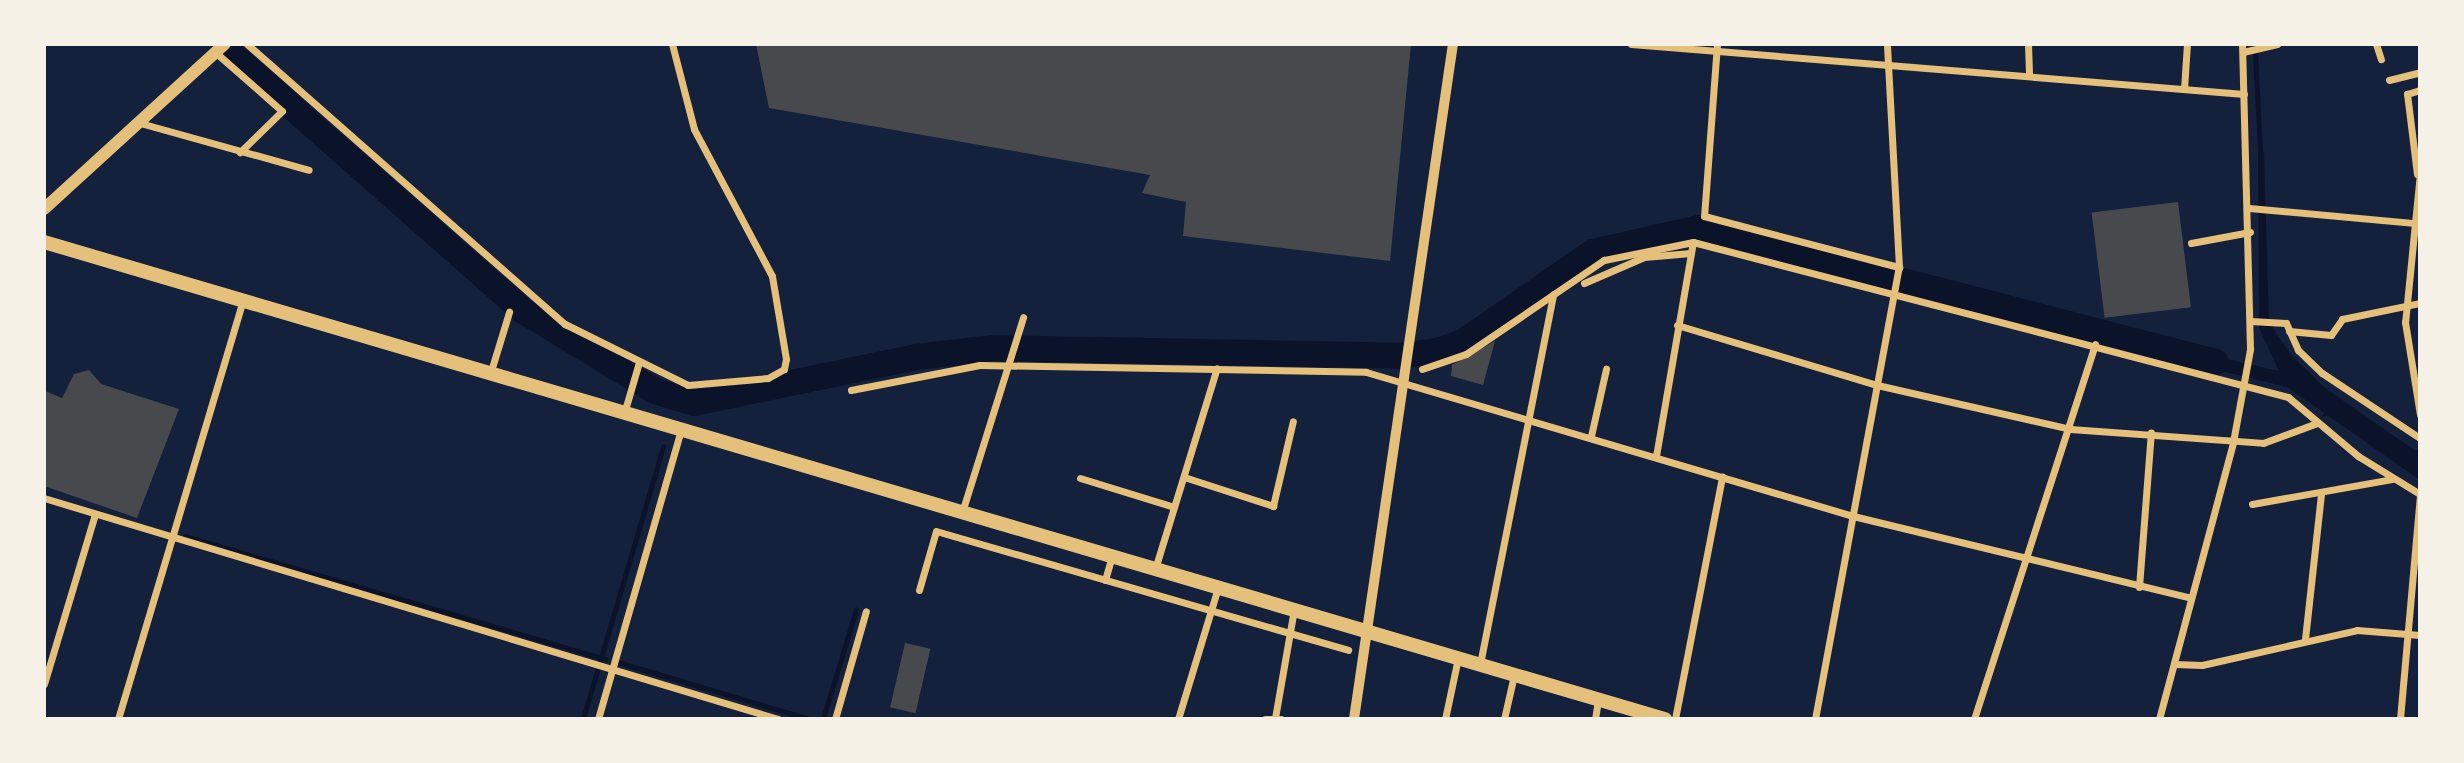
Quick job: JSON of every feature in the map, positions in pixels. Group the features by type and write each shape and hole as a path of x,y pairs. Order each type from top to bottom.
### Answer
{"main road":[{"path":"44,209 220,48"},
{"path":"44,242 963,509 1155,569 1370,630 1665,719"}],"street":[{"path":"247,44 565,324 637,365 688,385 713,388 768,378 784,369 786,359 772,276 694,129 672,44"},
{"path":"1354,719 1413,341 1453,44"},
{"path":"1631,44 1890,69 2029,75 2244,94"},
{"path":"1717,44 1704,216 1898,269"},
{"path":"1815,719 1898,269 1888,44"},
{"path":"2028,44 2029,75"},
{"path":"2184,89 2188,44"},
{"path":"2159,719 2233,442 2246,383 2254,321 2250,232 2252,208 2244,94 2245,49 2277,44"},
{"path":"2376,44 2381,59"},
{"path":"220,48 282,111 240,152"},
{"path":"2389,80 2420,72"},
{"path":"2420,90 2407,94 2419,173 2407,304 2420,415"},
{"path":"137,122 309,170"},
{"path":"2252,208 2415,223"},
{"path":"2191,243 2250,232"},
{"path":"1656,456 1693,242"},
{"path":"1422,369 1466,354 1553,294 1616,256 1693,242 1895,290 2246,383 2288,397 2317,424 2392,480 2420,494 2400,719"},
{"path":"1584,283 1644,257 1691,253"},
{"path":"1480,664 1553,294"},
{"path":"118,719 243,299"},
{"path":"2289,331 2331,335 2342,320 2420,303"},
{"path":"491,371 509,312"},
{"path":"963,509 1023,317"},
{"path":"2254,321 2279,323 2289,331 2322,373 2420,438"},
{"path":"1677,325 1877,384 2070,429 2151,432 2263,443 2317,424"},
{"path":"1974,719 2070,429 2095,344"},
{"path":"851,390 1009,362 1366,372 1407,379 1853,516 2027,562 2191,598"},
{"path":"625,410 637,365"},
{"path":"1155,569 1217,368"},
{"path":"1591,436 1605,369"},
{"path":"1184,477 1273,506 1293,421"},
{"path":"598,719 682,427"},
{"path":"2139,587 2151,432"},
{"path":"1675,719 1722,477"},
{"path":"1080,478 1174,507"},
{"path":"2252,504 2392,480"},
{"path":"2305,639 2321,494"},
{"path":"44,498 778,719"},
{"path":"44,684 95,514"},
{"path":"919,590 936,531 1348,650"},
{"path":"1105,580 1112,556"},
{"path":"1178,719 1218,587"},
{"path":"1265,719 1278,718 1294,609"},
{"path":"835,719 866,611"},
{"path":"2174,664 2202,665 2305,639 2357,630 2420,635"},
{"path":"1445,719 1459,657"},
{"path":"1504,719 1514,674"},
{"path":"1595,719 1598,699"}],"water":[{"path":"2264,152 2269,322 2291,355 2325,388 2416,451 2420,445 2420,480 2327,415 2321,418 2324,413 2287,387 2181,361 2184,349 2279,371 2259,328 2258,153"}],"building":[{"path":"756,44 1411,44 1390,261 1183,236 1186,202 1142,193 1150,175 769,108"},
{"path":"2178,202 2191,307 2105,318 2092,213"},
{"path":"1495,341 1483,385 1451,376 1452,365"},
{"path":"89,370 101,384 179,409 137,518 44,486 45,391 62,398 74,374"},
{"path":"905,643 930,649 915,713 890,707"}],"waterway":[{"path":"2255,44 2261,158"},
{"path":"234,56 523,311 655,391 694,403 916,357 993,348 1400,356 1437,351 1463,342 1593,252 1699,228 2216,362"},
{"path":"583,719 663,447"},
{"path":"185,536 605,659"},
{"path":"823,719 856,610"},
{"path":"618,662 809,719"}]}
